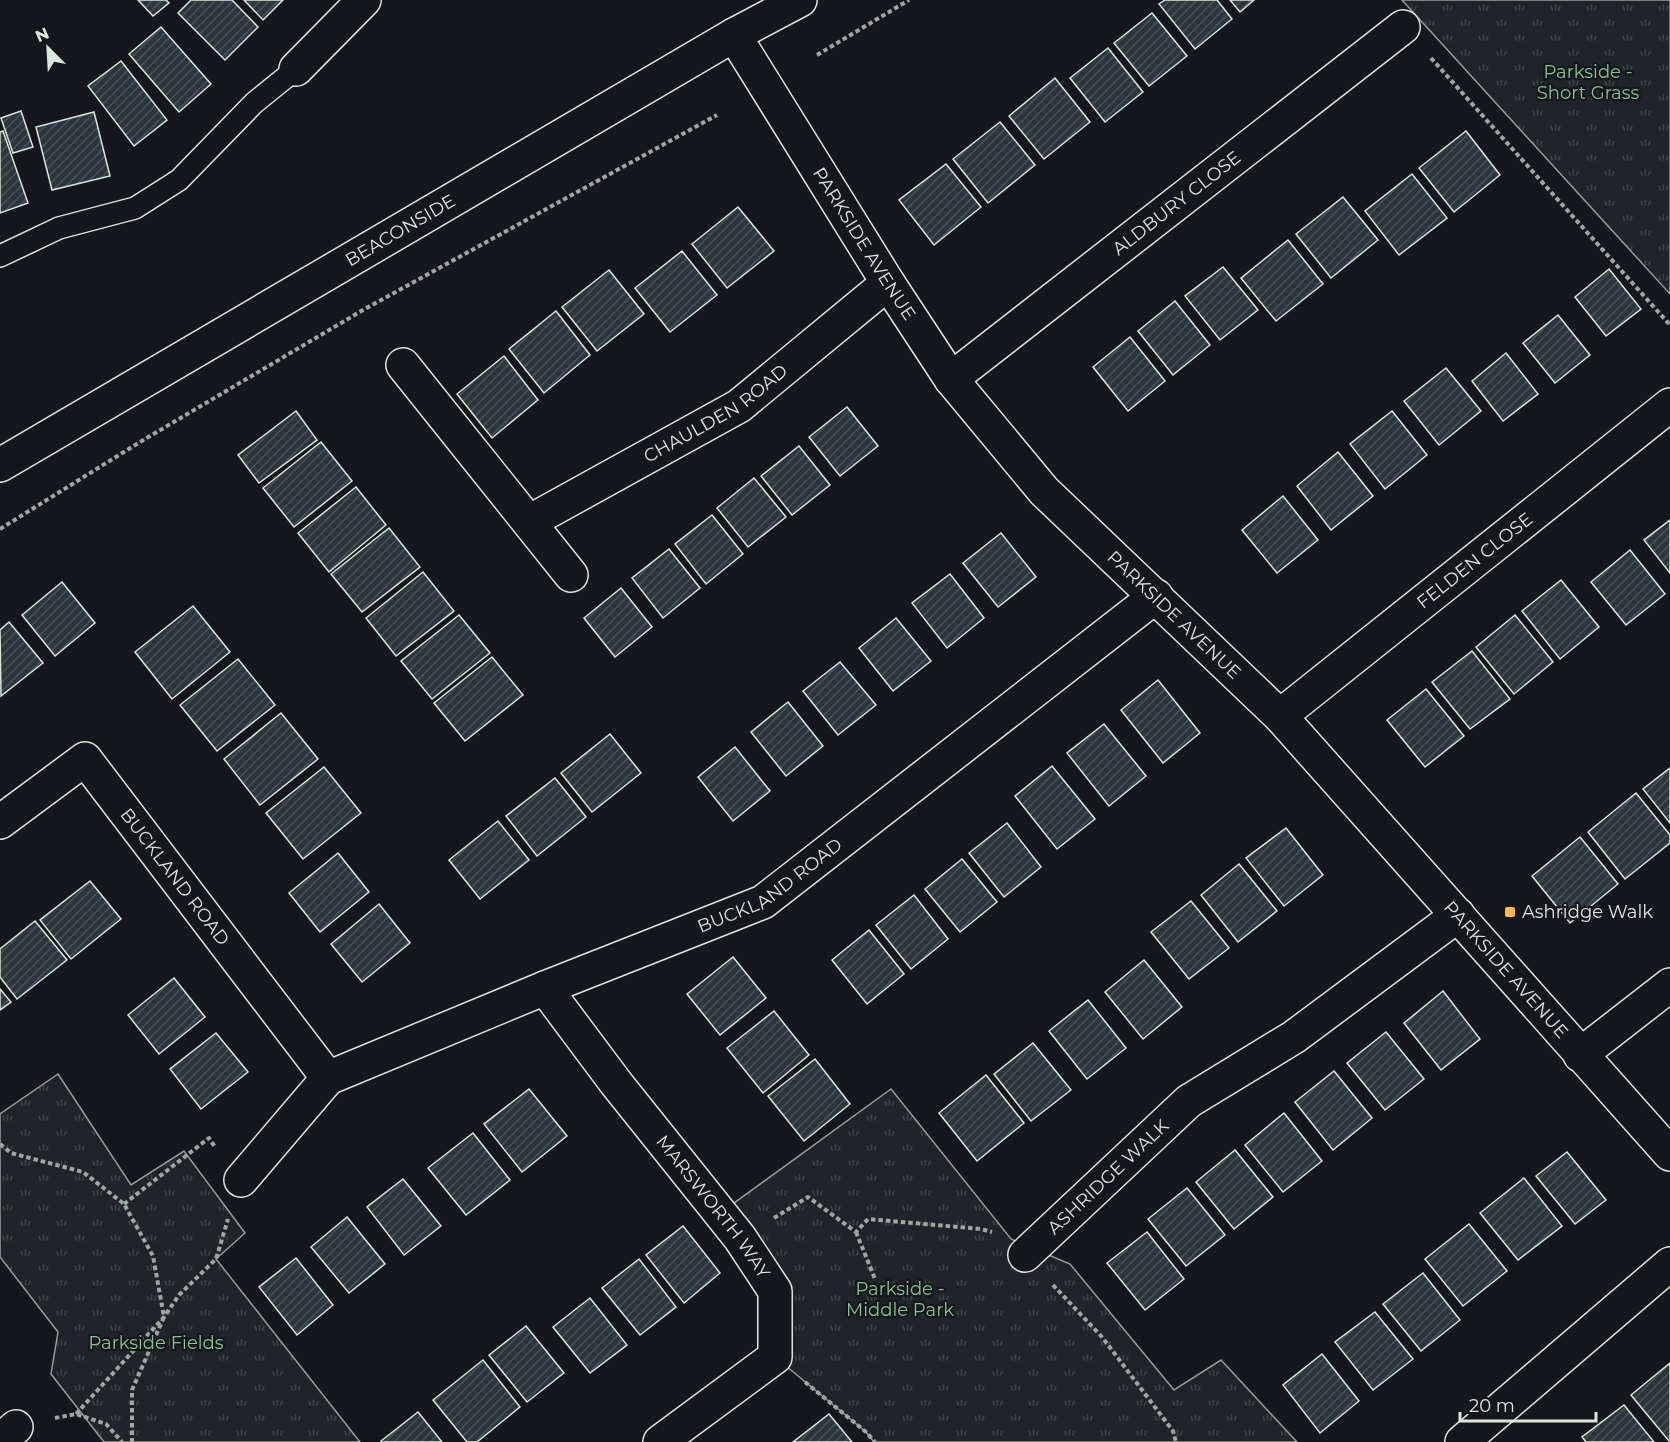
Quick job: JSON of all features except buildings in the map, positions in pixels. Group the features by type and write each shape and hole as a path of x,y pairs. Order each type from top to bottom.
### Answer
{"main road":[{"path":"297,69 364,0"},
{"name":"BEACONSIDE","path":"0,465 734,35 800,0"},
{"name":"ALDBURY CLOSE","path":"951,379 1403,27"},
{"name":"PARKSIDE AVENUE","path":"734,35 888,283 951,379 1044,491 1280,716 1670,1154"},
{"name":"CHAULDEN ROAD","path":"529,522 739,406 888,283"},
{"path":"403,365 571,575"},
{"name":"FELDEN CLOSE","path":"1280,716 1670,405"},
{"name":"BUCKLAND ROAD","path":"241,1180 328,1078 545,988 763,902 1156,596"},
{"name":"BUCKLAND ROAD","path":"0,822 85,759 328,1078"},
{"name":"ASHRIDGE WALK","path":"1024,1254 1189,1101 1294,1037 1458,915"},
{"path":"1580,1055 1670,985"},
{"name":"MARSWORTH WAY","path":"545,988 616,1083 740,1238 775,1291 775,1357"},
{"path":"1462,1442 1670,1264"},
{"path":"660,1442 775,1357"}],"lane":[{"path":"0,256 58,228 135,208 179,180 254,103 297,69"}],"path":[{"path":"817,55 909,0"},
{"path":"1403,27 1670,326"},
{"path":"0,529 140,442 363,310 717,115"},
{"path":"8,1434 76,1414 164,1317 179,1295 216,1259 241,1180 208,1137 124,1204"},
{"path":"0,1144 11,1154 83,1172 124,1204 153,1257 164,1317 132,1390 132,1442"},
{"path":"740,1238 808,1197 856,1232 875,1279"},
{"path":"856,1232 868,1219 981,1229 1011,1239 1102,1337 1173,1431 1176,1442"},
{"path":"775,1357 875,1442"},
{"path":"76,1414 106,1424 122,1442"}],"green space":[{"name":"Parkside - Short Grass","path":"1402,0 1670,0 1670,294"},
{"name":"Parkside Fields","path":"58,1074 131,1185 184,1151 245,1233 216,1259 360,1442 104,1442 51,1374 58,1332 0,1257 0,1114"},
{"name":"Parkside - Middle Park","path":"891,1089 1011,1239 1070,1264 1174,1390 1221,1360 1297,1442 874,1442 866,1432 775,1357 775,1291 719,1214"}],"place":[{"name":"Ashridge Walk","path":"1510,912"}]}
